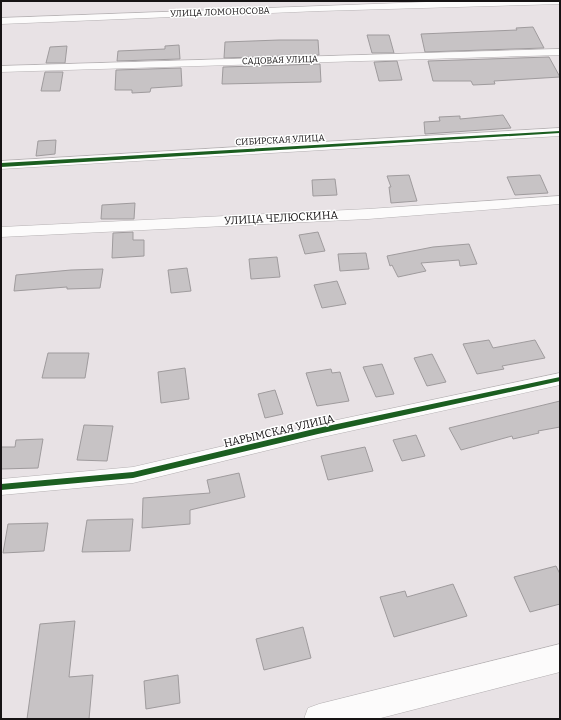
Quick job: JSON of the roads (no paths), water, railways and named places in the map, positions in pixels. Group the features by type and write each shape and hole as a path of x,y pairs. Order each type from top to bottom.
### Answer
{"main road":[{"path":"319,719 560,658"}],"street":[{"name":"УЛИЦА ЛОМОНОСОВА","path":"1,21 560,1"},
{"name":"САДОВАЯ УЛИЦА","path":"1,69 560,52"},
{"name":"СИБИРСКАЯ УЛИЦА","path":"1,165 560,132"},
{"name":"УЛИЦА ЧЕЛЮСКИНА","path":"1,232 368,214 560,200"},
{"name":"НАРЫМСКАЯ УЛИЦА","path":"1,487 133,475 318,431 560,379"}]}
